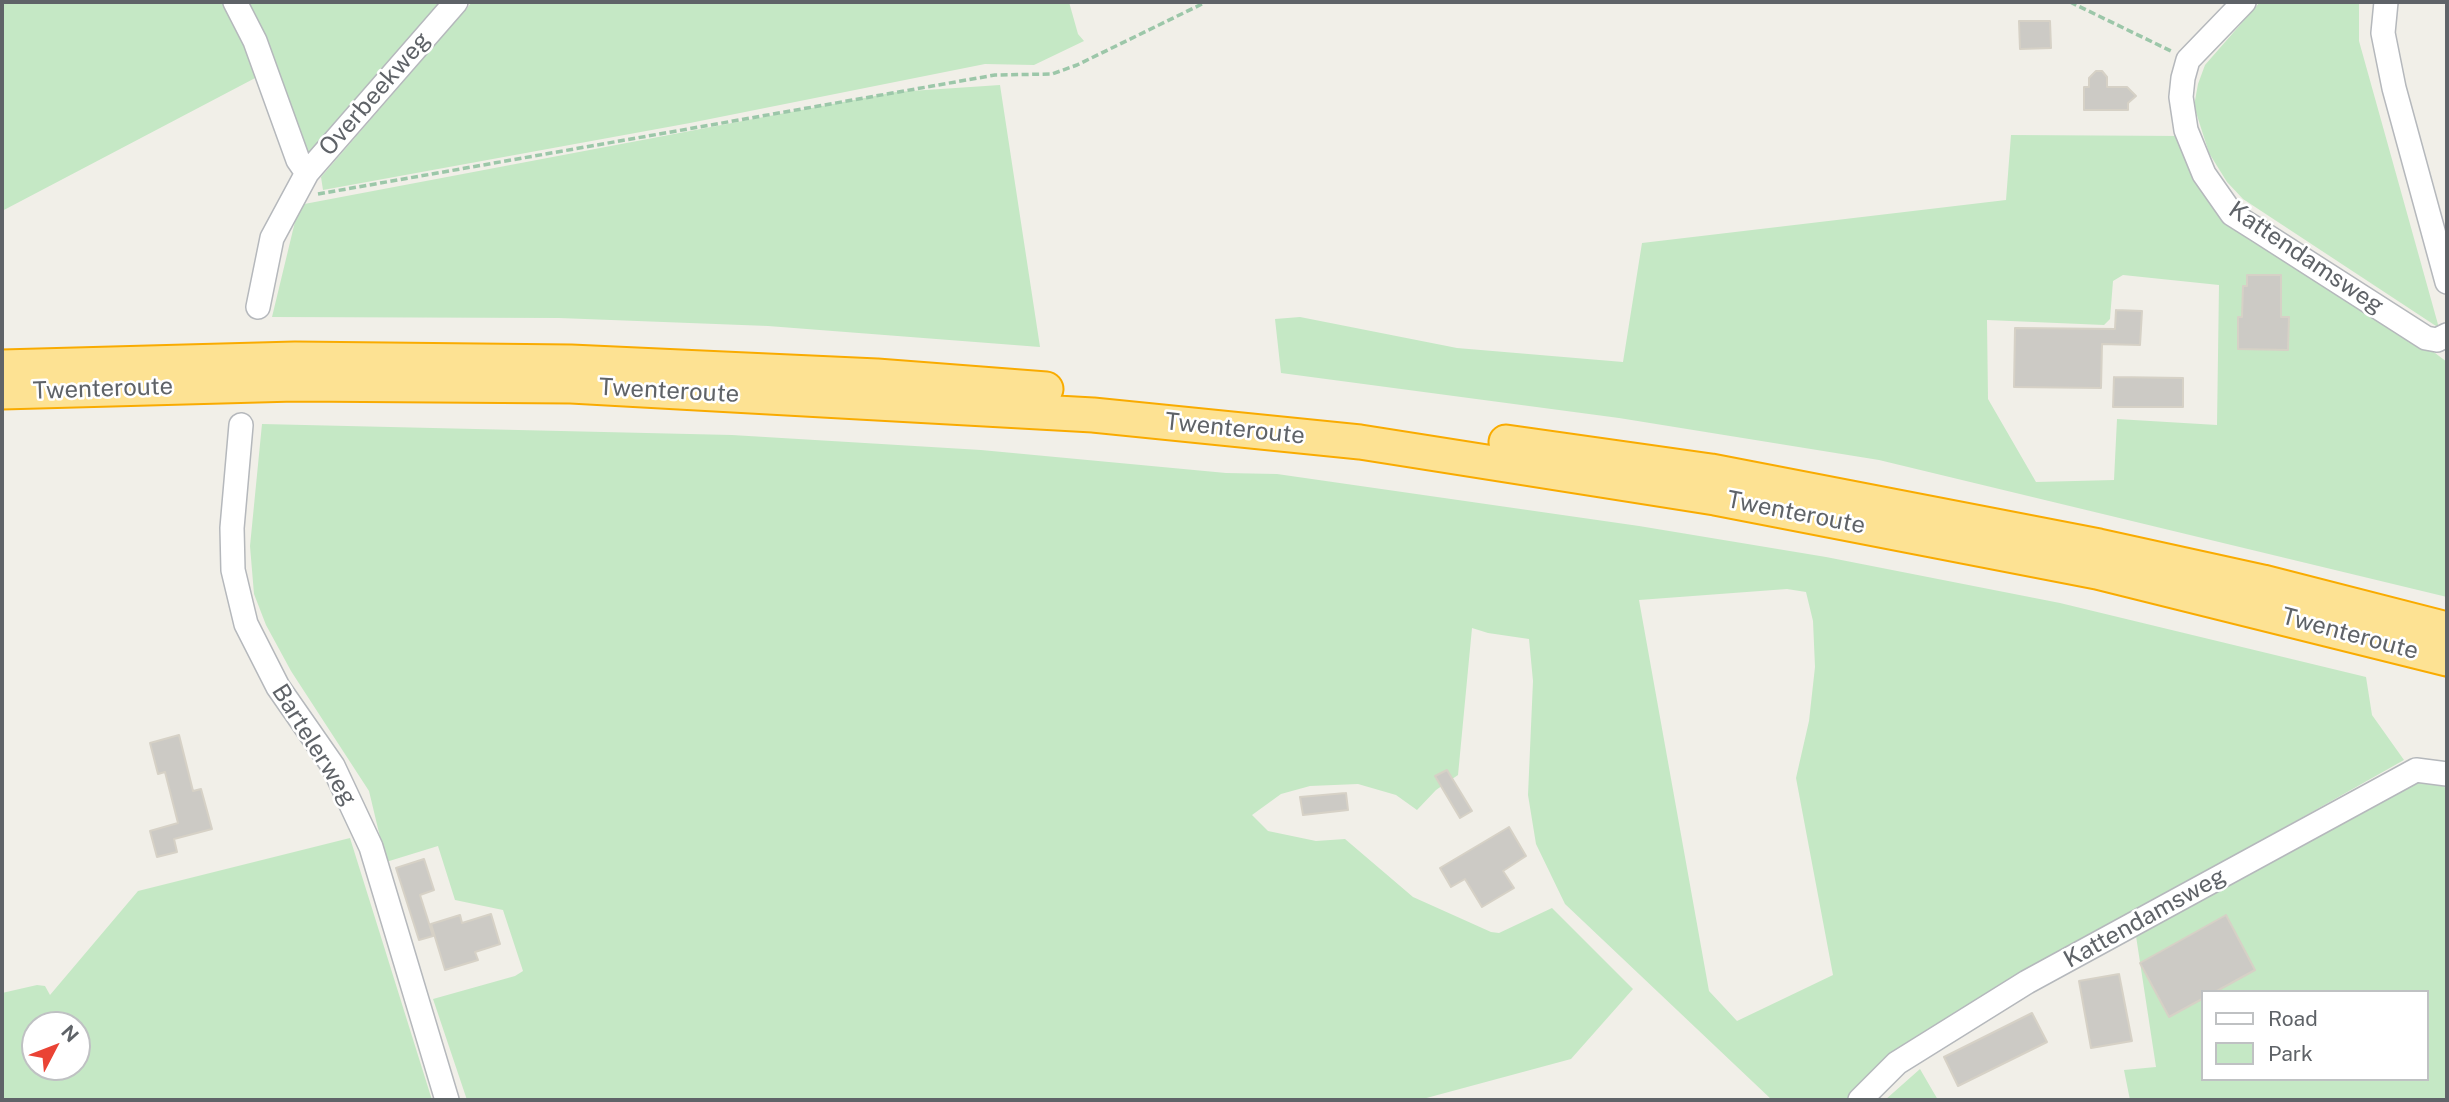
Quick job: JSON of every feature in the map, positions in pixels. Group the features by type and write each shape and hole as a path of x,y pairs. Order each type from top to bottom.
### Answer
{"highway":[{"name":"Twenteroute","path":"2,367 295,359 570,362 877,376 1109,394 1355,421 1711,471 2099,546 2263,582 2447,629"},
{"name":"Twenteroute","path":"2,392 295,384 570,386 1093,415 1360,442 1715,498 2097,572 2447,659"}],"street":[{"path":"234,2 255,41 298,160 302,181 272,238 258,307"},
{"name":"Overbeekweg","path":"302,181 456,2"},
{"path":"2188,60 2244,2"},
{"path":"2386,2 2383,33 2394,88 2447,282"},
{"name":"Kattendamsweg","path":"2188,60 2181,97 2186,130 2204,174 2232,214 2426,338 2437,340 2447,335"},
{"name":"Bartelerweg","path":"241,425 232,527 238,598 262,659 333,766 371,847 447,1100"},
{"name":"Kattendamsweg","path":"1860,1100 1897,1063 2027,982 2416,770 2447,774"}],"path":[{"path":"302,181 320,194 995,75 1052,74 1077,65 1206,2"},
{"path":"2070,2 2188,60"}],"green space":[{"path":"2,2 230,2 259,76 2,211"},
{"path":"242,2 446,2 306,162"},
{"path":"472,2 1069,2 1078,34 1084,41 1034,65 985,64 690,123 323,190 321,177"},
{"path":"2260,2 2359,2 2359,41 2439,328 2243,199 2227,182 2209,153 2194,106 2198,84 2205,65"},
{"path":"1000,85 1040,347 768,326 559,318 272,317 299,205 896,92"},
{"path":"2011,135 2182,136 2202,178 2447,362 2447,597 1879,460 1619,418 1281,373 1275,319 1300,317 1457,348 1623,362 1642,243 2006,200","holes":["2123,275 2219,285 2217,425 2117,419 2114,480 2036,482 1988,399 1987,320 2104,325 2110,319 2113,281"]},
{"path":"262,424 732,435 981,450 1226,473 1277,474 1639,526 1826,557 2060,603 2366,677 2372,715 2404,760 1970,1005 1852,1100 1772,1100 1565,904 1536,844 1528,795 1533,681 1529,639 1472,628 1458,775 1436,790 1417,810 1396,795 1358,784 1310,786 1281,794 1252,815 1268,831 1316,841 1345,839 1413,897 1491,932 1499,933 1552,908 1633,989 1571,1059 1419,1100 467,1100 433,999 515,976 523,971 503,910 455,900 438,846 386,862 369,791 291,671 266,625 254,594 250,546","holes":["1787,589 1806,592 1813,621 1815,667 1809,721 1796,778 1833,975 1737,1021 1709,991 1639,600"]},
{"path":"2410,780 2435,780 2447,789 2447,1100 2130,1100 2124,1070 2156,1067 2136,936"},
{"path":"350,838 432,1100 2,1100 2,993 37,985 45,986 50,995 138,891"},
{"path":"1920,1069 1938,1100 1885,1100"}],"building":[{"path":"2019,21 2050,21 2051,48 2020,49"},
{"path":"2096,71 2102,71 2107,77 2107,87 2127,87 2136,96 2128,103 2128,110 2084,110 2084,87 2089,87 2089,78"},
{"path":"2247,275 2281,275 2281,317 2289,317 2288,350 2238,349 2238,317 2242,317 2243,286 2247,286"},
{"path":"2116,310 2142,311 2140,345 2102,344 2101,388 2014,387 2015,328 2115,329"},
{"path":"2114,377 2183,378 2183,407 2113,407"},
{"path":"179,735 193,791 201,789 212,829 174,839 177,852 157,857 150,831 178,823 165,772 158,774 150,743"},
{"path":"1447,770 1472,811 1460,818 1435,776"},
{"path":"1346,793 1348,810 1303,815 1300,797"},
{"path":"1509,827 1526,856 1503,871 1514,888 1482,907 1465,879 1451,887 1440,868"},
{"path":"424,859 434,890 420,895 433,936 419,940 396,868"},
{"path":"491,914 500,944 475,952 478,960 445,970 431,924 460,915 462,923"},
{"path":"2226,915 2255,970 2219,990 2200,990 2200,1000 2169,1017 2140,963"},
{"path":"2119,974 2132,1041 2091,1048 2079,981"},
{"path":"2032,1013 2047,1042 1958,1086 1944,1057"}]}
